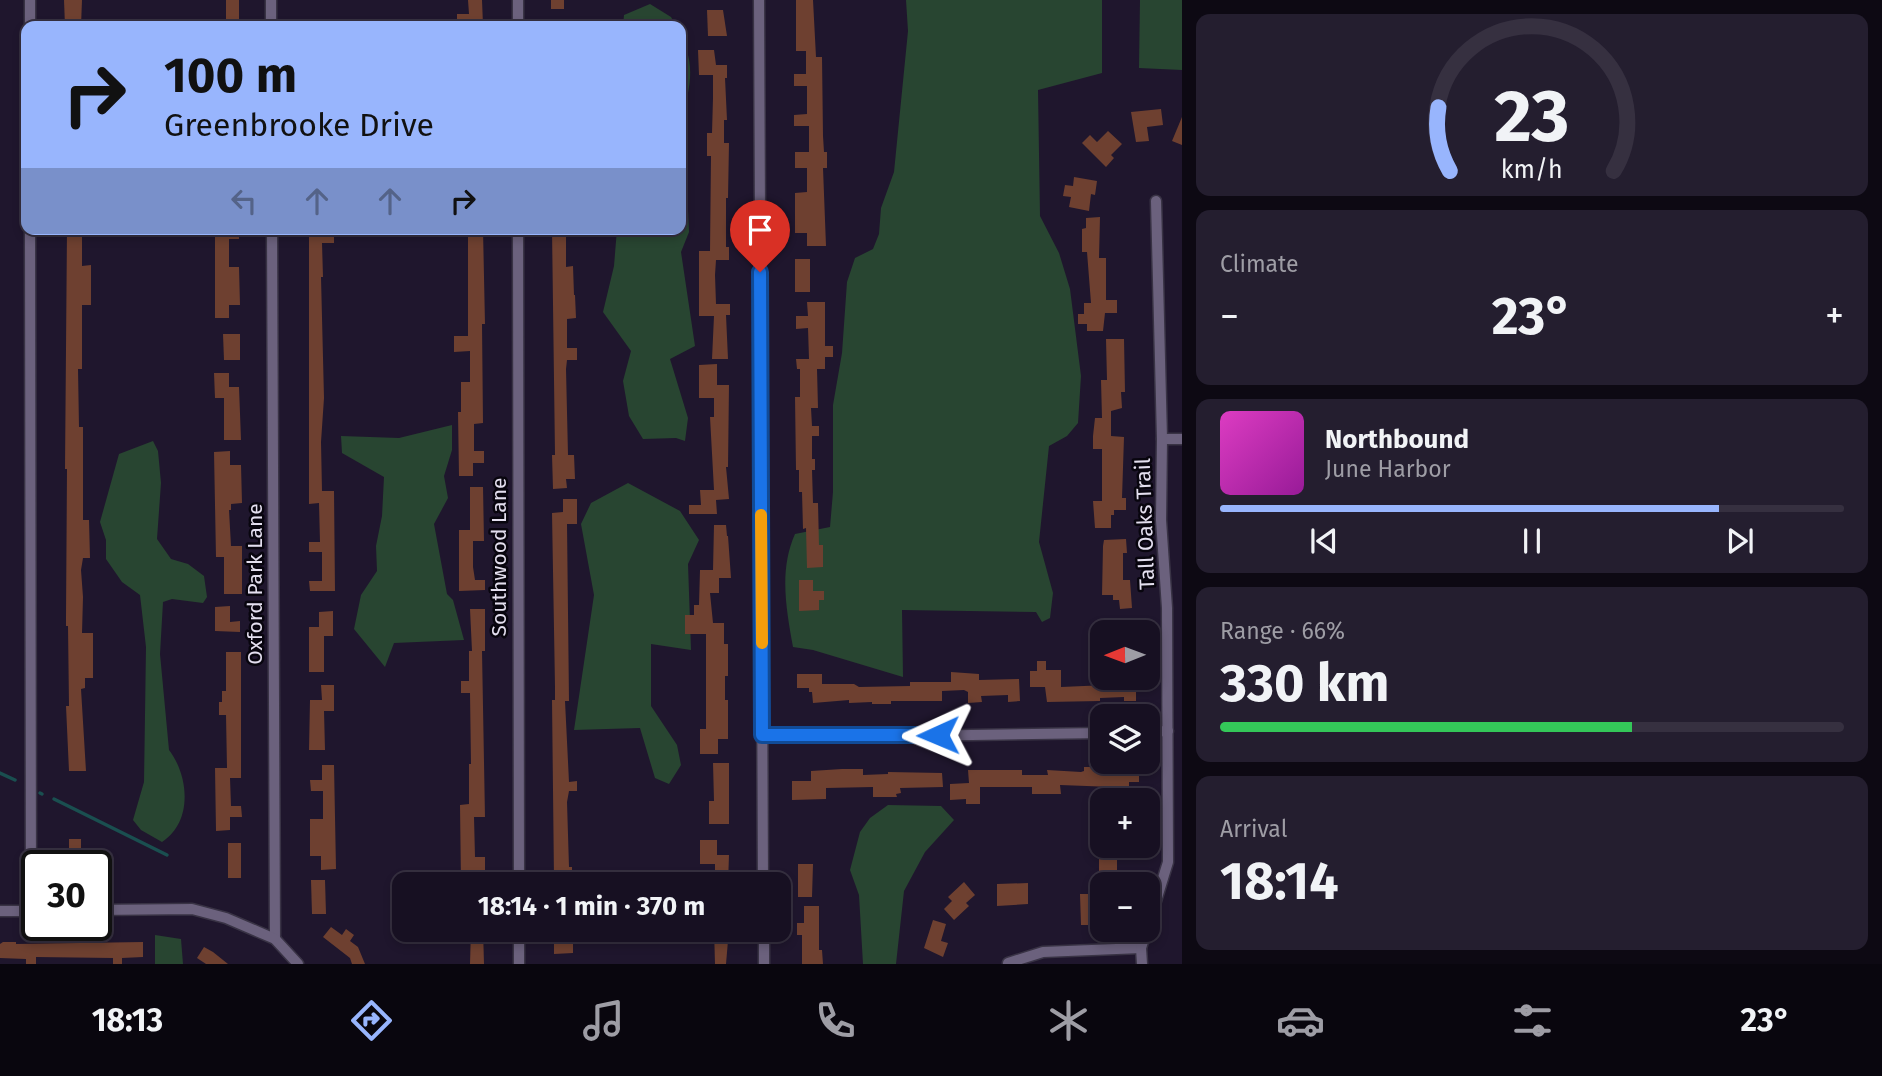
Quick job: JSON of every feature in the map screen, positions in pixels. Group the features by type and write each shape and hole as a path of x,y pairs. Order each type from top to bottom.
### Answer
{"street":[{"path":"30,0 30,21"},
{"path":"271,0 271,21"},
{"path":"518,0 518,21"},
{"path":"759,0 763,872"},
{"name":"Tall Oaks Trail","path":"1156,201 1162,439 1161,520 1167,608 1168,732 1168,862 1160,888"},
{"path":"30,235 34,850"},
{"name":"Oxford Park Lane","path":"272,235 275,939"},
{"name":"Southwood Lane","path":"518,235 519,872"},
{"path":"1162,439 1182,439"},
{"path":"1160,732 1168,732"},
{"path":"762,735 1090,733"},
{"path":"112,910 192,909 226,918 275,939 298,964"},
{"path":"0,911 21,911"},
{"path":"519,942 519,964"},
{"path":"764,942 764,964"},
{"name":"Tall Oaks Trail","path":"1142,964 1143,942"},
{"path":"1008,963 1043,953 1141,948"}],"green space":[{"path":"906,0 1102,0 1102,73 1038,90 1040,216 1059,253 1070,289 1081,376 1078,423 1067,436 1049,446 1039,542 1053,593 1050,618 1042,622 1036,612 902,610 903,677 813,650 793,647 785,575 795,534 830,527 833,492 833,405 842,353 847,282 855,258 873,249 879,234 881,208 894,172 908,31"},
{"path":"1140,0 1182,0 1182,70 1139,68"},
{"path":"650,4 673,21 623,21 624,15"},
{"path":"686,49 690,72 686,104"},
{"path":"686,186 689,232 681,252 695,346 670,359 688,418 685,441 676,438 643,439 629,416 623,381 631,351 603,312 614,266 617,235 686,235"},
{"path":"452,425 452,450 444,476 448,498 434,524 447,594 453,600 464,640 394,643 385,667 354,629 361,595 377,571 376,546 382,516 384,477 342,453 341,436 399,438"},
{"path":"153,441 158,451 161,483 157,539 171,559 188,564 204,576 207,597 203,603 172,599 163,602 160,654 169,750 181,773 185,798 179,823 162,842 141,830 133,820 144,782 146,647 140,595 122,582 106,559 106,540 100,522 119,454"},
{"path":"628,483 680,511 699,540 688,564 691,650 651,644 651,706 677,745 681,765 669,784 655,778 640,728 574,730 594,595 581,524 591,503"},
{"path":"888,805 941,806 954,820 925,852 904,891 896,964 863,964 859,895 850,870 860,832 870,818"},
{"path":"155,935 181,939 183,964 155,964"}],"building":[{"path":"64,0 82,0 81,21 65,21"},
{"path":"226,0 239,0 239,21 226,21"},
{"path":"468,0 482,0 483,21 457,21 457,14 469,14"},
{"path":"551,0 564,0 564,9 551,9"},
{"path":"796,0 813,0 816,57 822,57 823,136 824,152 827,152 827,168 823,168 826,246 807,246 807,233 795,233 795,193 807,192 807,168 795,168 795,152 809,152 809,126 794,126 794,115 807,114 807,86 794,86 794,74 806,74 806,51 796,51"},
{"path":"707,10 723,10 727,36 708,36"},
{"path":"698,50 714,50 716,65 727,65 727,120 724,120 724,143 729,143 726,247 729,247 729,260 716,260 715,275 716,304 730,304 730,315 726,315 728,359 712,359 714,316 699,316 699,251 710,251 711,156 707,156 707,133 712,133 713,75 699,75"},
{"path":"1161,109 1163,125 1147,127 1149,141 1136,142 1131,112"},
{"path":"1182,117 1182,145 1172,141"},
{"path":"1108,131 1122,144 1111,155 1114,158 1106,167 1082,143 1090,135 1097,142"},
{"path":"1074,177 1097,181 1095,195 1091,194 1089,211 1069,207 1071,197 1063,196 1065,185 1073,186"},
{"path":"1100,217 1099,258 1106,258 1106,300 1117,300 1117,313 1105,313 1103,331 1087,331 1087,324 1078,324 1078,314 1084,314 1084,303 1091,303 1087,252 1082,252 1082,229 1086,228 1086,218"},
{"path":"67,235 82,235 82,266 91,265 91,305 82,305 82,369 78,369 79,427 83,427 83,520 89,520 90,558 83,558 81,570 82,633 93,633 93,678 85,678 85,688 81,689 86,771 69,771 66,706 69,706 65,469"},
{"path":"215,235 239,235 239,239 229,239 229,267 239,267 240,305 229,305 229,318 215,318"},
{"path":"309,235 334,235 334,243 322,243 324,398 321,442 322,491 334,491 335,591 310,591 309,581 322,581 322,552 309,552 309,542 320,542 319,503 309,504"},
{"path":"468,235 483,235 483,423 474,424 474,451 484,451 484,463 473,463 473,476 459,476 458,412 461,412 461,382 470,382 470,351 454,352 454,336 468,336"},
{"path":"552,235 566,235 566,267 573,266 576,318 567,319 567,348 577,348 577,360 567,360 566,369 568,455 574,455 575,479 566,479 567,488 553,489 552,455 555,455"},
{"path":"795,259 810,259 810,292 795,292"},
{"path":"807,302 825,302 825,346 833,346 833,357 825,357 825,369 817,369 818,408 811,408 812,426 819,426 819,436 812,436 815,470 812,470 813,503 818,503 819,545 823,545 823,567 807,568 802,492 799,492 799,470 796,470 795,397 800,397 800,369 797,369 796,359 809,359 808,328 796,329 796,316 808,316"},
{"path":"223,334 240,334 240,360 224,360"},
{"path":"1106,339 1124,339 1125,392 1121,392 1122,408 1111,411 1111,436 1124,437 1122,498 1126,498 1126,510 1114,510 1114,515 1111,515 1111,528 1095,528 1093,501 1102,501 1102,449 1093,449 1093,436 1095,418 1102,418 1101,380 1107,380"},
{"path":"717,364 717,385 729,385 726,467 729,499 716,500 717,514 689,514 689,505 701,505 700,490 714,490 710,417 714,417 714,398 699,398 699,365"},
{"path":"214,373 229,373 229,387 239,387 241,440 224,440 224,398 215,398"},
{"path":"230,451 230,465 241,465 242,503 231,504 229,510 231,546 242,546 242,594 224,594 224,557 216,557 214,452"},
{"path":"470,487 483,487 484,541 473,541 473,567 475,580 485,580 485,590 459,591 459,530 470,530"},
{"path":"563,499 577,499 577,524 567,524 569,701 565,701 569,782 577,781 577,791 569,791 567,802 569,867 572,867 572,872 554,872 552,513 563,512"},
{"path":"714,525 726,525 731,578 719,578 719,593 710,593 713,623 724,623 724,644 728,644 725,700 728,700 728,739 718,739 718,754 700,754 700,729 706,729 706,634 685,634 685,615 694,615 694,605 699,605 700,570 713,570"},
{"path":"1126,539 1123,580 1130,580 1132,608 1120,609 1119,600 1113,600 1113,595 1102,595 1103,546 1104,540"},
{"path":"799,580 813,580 813,591 824,591 824,600 819,600 819,610 799,611"},
{"path":"230,606 230,622 240,621 240,632 215,631 215,607"},
{"path":"470,609 485,609 485,651 482,651 485,817 474,817 475,857 485,857 485,872 461,872 460,805 469,804 471,764 470,693 461,693 461,681 469,681 469,651 472,651"},
{"path":"333,611 333,636 324,636 324,672 309,672 309,627 319,627 319,612"},
{"path":"226,652 241,652 241,778 230,778 231,806 241,806 242,817 230,817 230,830 216,831 215,768 227,768 226,715 219,715 222,691 226,691"},
{"path":"1037,661 1046,661 1046,670 1061,670 1061,687 1090,686 1090,690 1136,690 1136,701 1124,701 1124,697 1100,698 1100,701 1047,702 1045,687 1030,687 1030,671 1037,671"},
{"path":"951,672 979,674 979,680 1019,679 1020,701 1008,702 1008,695 981,696 982,702 968,703 968,692 964,690 942,691 942,701 891,701 891,704 872,704 849,703 849,700 813,703 809,688 797,688 797,674 822,674 822,684 854,684 859,687 910,686 910,682 951,682"},
{"path":"321,685 334,685 334,711 324,711 325,750 309,750 310,700 322,700"},
{"path":"713,763 729,763 729,824 709,824 709,801 714,801"},
{"path":"322,765 334,765 336,869 321,870 321,856 310,856 310,819 323,819 323,791 311,791 310,780 322,780"},
{"path":"1084,767 1090,767 1090,774 1139,774 1139,782 1129,782 1129,786 1122,788 1060,785 1061,794 1032,794 1032,787 980,787 980,804 966,804 966,799 950,800 950,784 969,783 968,770 1022,770 1022,775 1048,775 1047,770 1084,771"},
{"path":"863,769 863,775 888,772 942,773 943,787 900,788 901,793 896,794 897,797 873,797 873,787 826,788 826,799 792,800 792,781 811,781 811,771"},
{"path":"69,839 81,839 81,850 69,850"},
{"path":"700,840 717,840 717,855 729,855 728,872 715,872 715,864 700,864"},
{"path":"228,843 241,843 241,878 228,878"},
{"path":"1099,858 1117,858 1117,872 1099,872"},
{"path":"798,864 813,864 812,897 798,897"},
{"path":"311,880 325,880 326,914 312,914"},
{"path":"964,882 975,895 966,903 969,906 954,920 944,909 952,901 948,897"},
{"path":"1028,883 1028,904 997,906 997,884"},
{"path":"1080,894 1090,894 1090,925 1081,925"},
{"path":"804,906 819,906 819,950 822,950 823,964 802,964 802,935 797,935 797,923 804,923"},
{"path":"933,920 946,924 941,941 948,943 943,957 924,948"},
{"path":"331,927 342,935 346,929 354,935 350,941 358,947 365,964 352,964 350,958 323,937"},
{"path":"143,942 143,957 122,958 122,964 113,964 113,958 36,957 36,964 26,964 26,959 0,958 0,944"},
{"path":"471,942 483,942 484,964 470,964"},
{"path":"554,942 573,942 573,953 554,954"},
{"path":"714,942 728,942 726,964 715,964"},
{"path":"204,947 228,964 206,964 197,958"}],"waterway":[{"path":"0,773 15,780"},
{"path":"54,799 167,855"}],"slow traffic":[{"path":"761,515 762,643"}],"route":[{"path":"760,272 762,735 938,735"}]}
